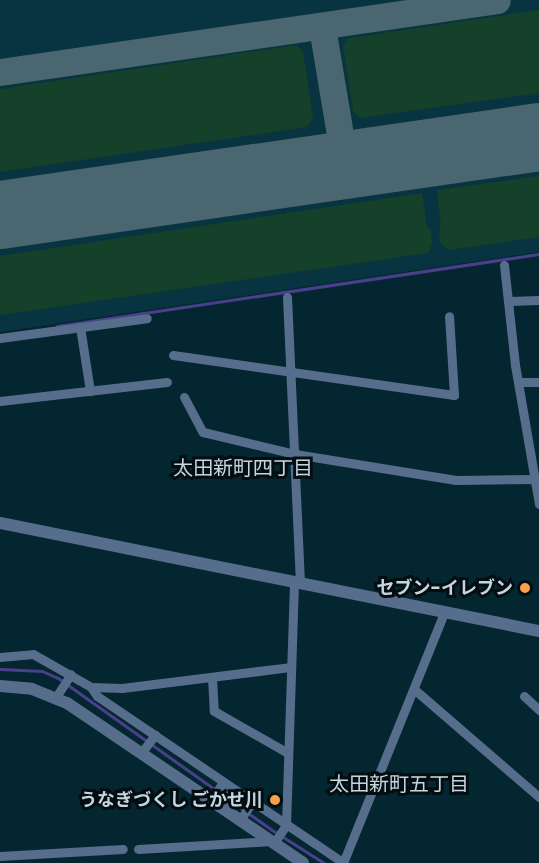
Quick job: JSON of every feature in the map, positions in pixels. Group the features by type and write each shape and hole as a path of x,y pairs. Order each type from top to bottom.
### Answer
{"street":[{"path":"504,265 519,382 537,479 539,504"},
{"path":"138,849 274,840 286,825 290,667 297,581 295,454 287,297"},
{"path":"509,301 539,300"},
{"path":"172,355 454,394 449,316"},
{"path":"0,338 147,318"},
{"path":"80,327 90,391"},
{"path":"0,401 167,382"},
{"path":"519,382 539,382"},
{"path":"184,397 203,432 295,454 456,480 537,479"},
{"path":"0,523 539,631"},
{"path":"0,657 33,654 71,674 91,687 97,696 343,863 415,690 445,611"},
{"path":"91,687 122,688 290,667"},
{"path":"56,697 71,674"},
{"path":"212,677 214,711 288,753"},
{"path":"0,686 32,689 56,697 144,749 242,816 303,863"},
{"path":"415,690 539,797"},
{"path":"524,696 539,710"},
{"path":"144,749 155,735"},
{"path":"218,800 223,782"},
{"path":"218,800 233,789"},
{"path":"242,816 252,802"},
{"path":"0,856 123,849"}],"shaded area":[{"path":"0,0 539,0 539,252 0,332"}],"green space":[{"path":"539,10 539,93 360,118 353,111 343,46 349,38"},
{"path":"296,45 303,51 313,118 307,127 0,172 0,89"},
{"path":"539,176 539,237 448,250 440,242 441,225 437,190"},
{"path":"422,193 427,226 431,230 432,243 428,253 0,315 0,256"}],"waterway":[{"path":"57,326 539,254"},
{"path":"0,669 42,671 58,678 272,830 324,863"}],"taxiway":[{"path":"0,72 497,0"},
{"path":"322,27 345,165"}],"runway":[{"path":"0,215 539,137"}],"place":[{"name":"セブン-イレブン","path":"525,588"},
{"name":"うなぎづくし ごかせ川","path":"275,800"}],"district":[{"name":"太田新町四丁目","path":"243,468"},
{"name":"太田新町五丁目","path":"399,784"}]}
